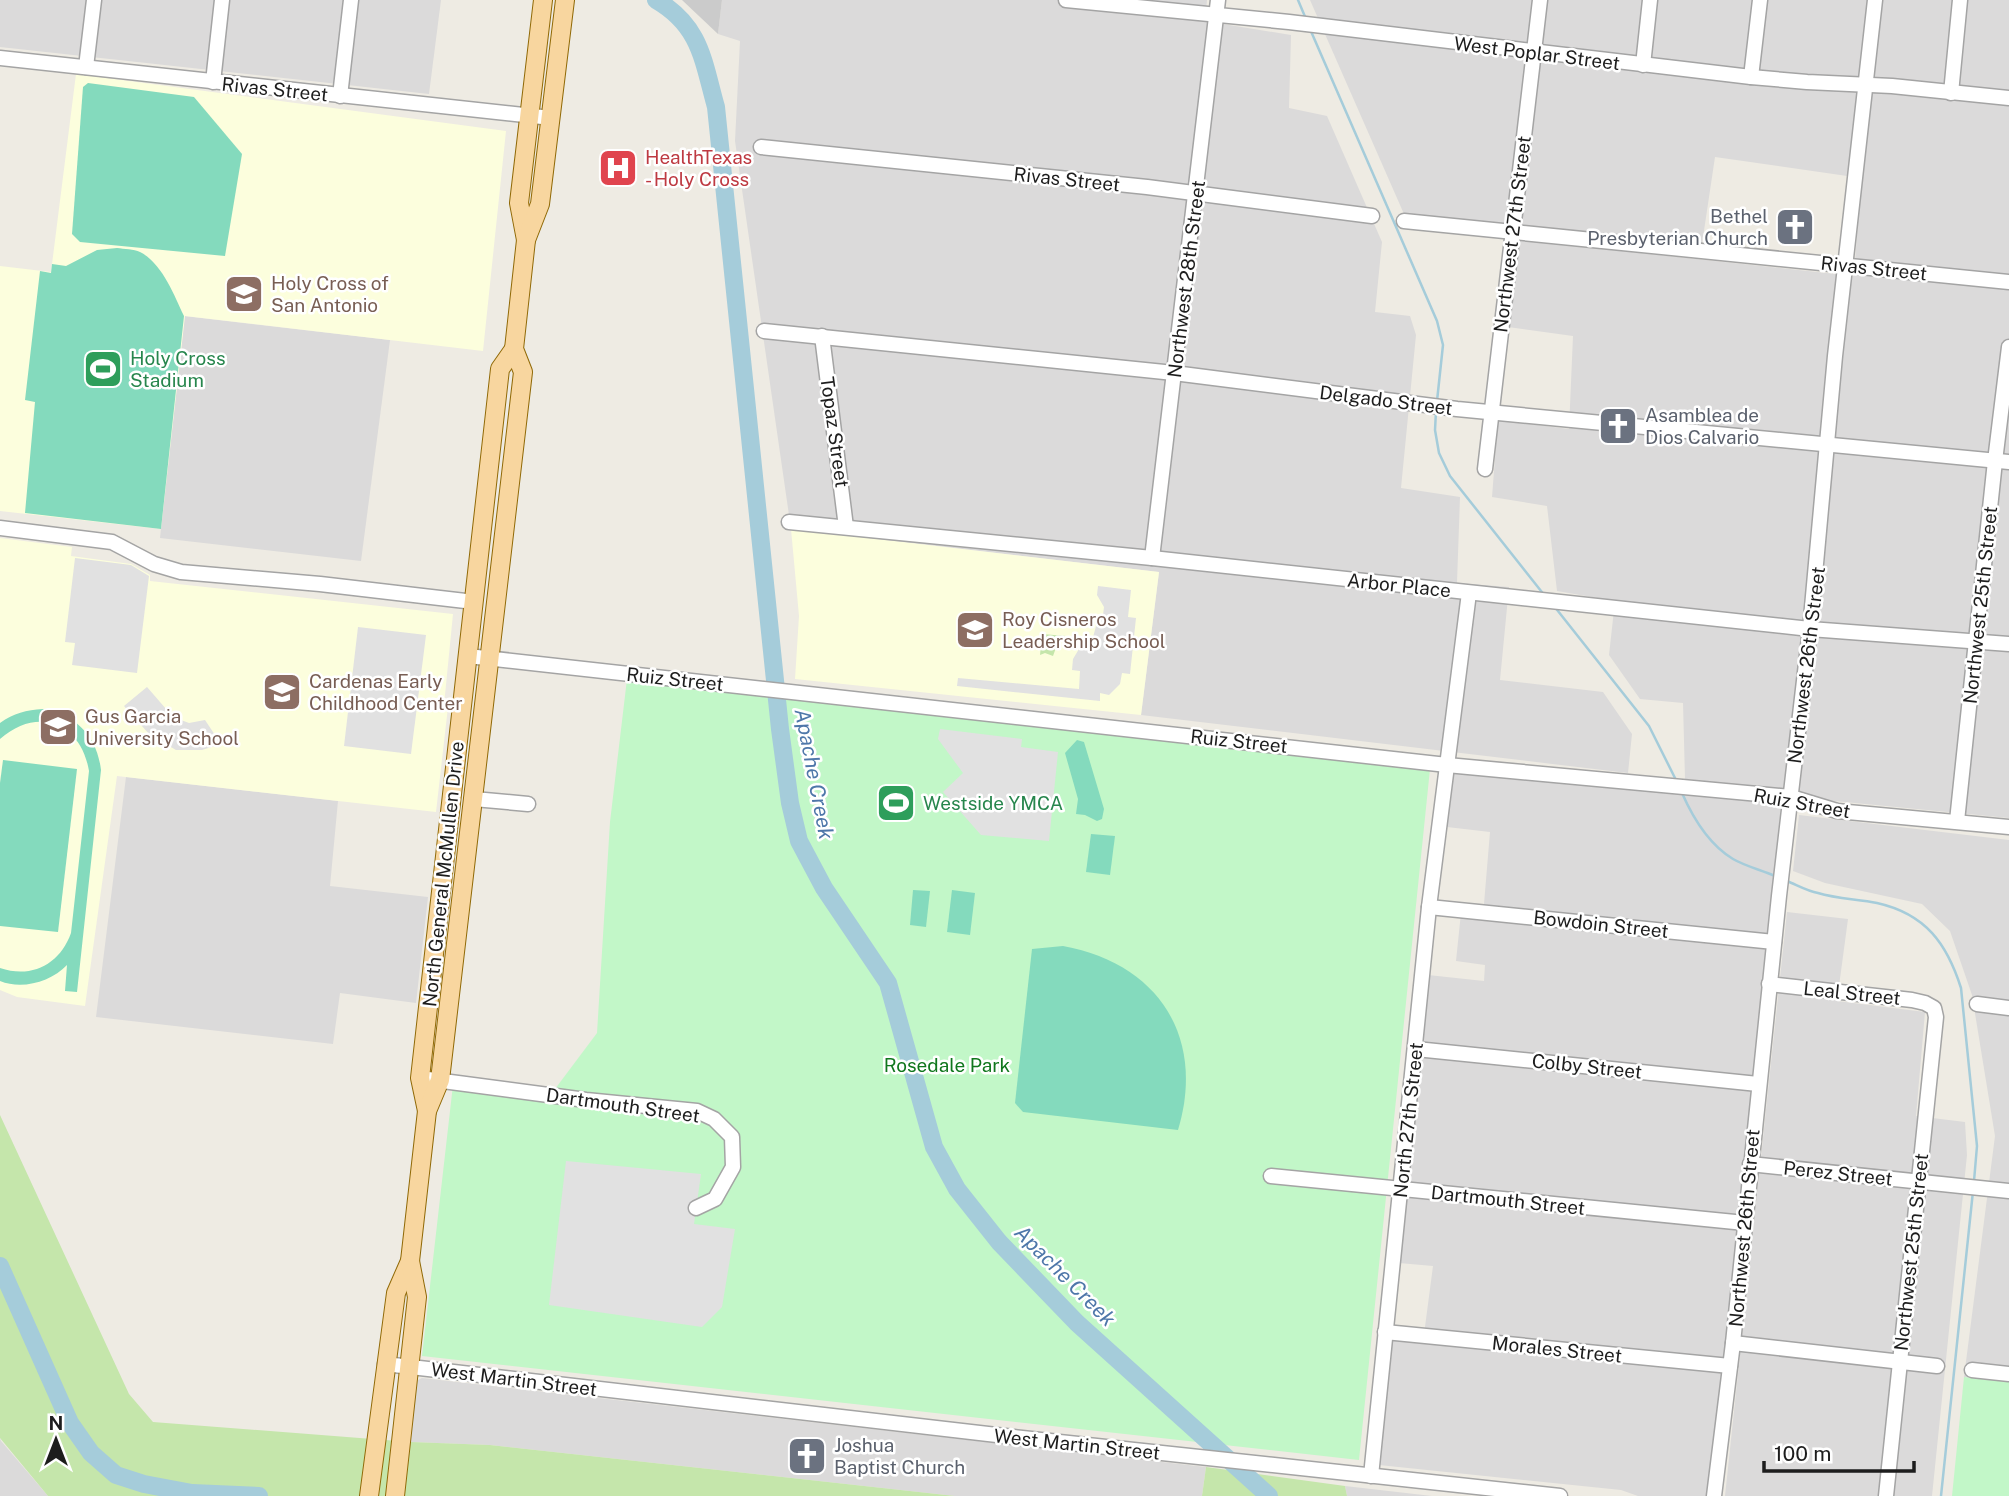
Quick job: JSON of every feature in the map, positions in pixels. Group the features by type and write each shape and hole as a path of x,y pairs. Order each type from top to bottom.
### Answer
{"main road":[{"name":"North General McMullen Drive","path":"526,240 519,203 543,0"},
{"name":"North General McMullen Drive","path":"369,1496 396,1293 410,1261 427,1111 440,1080 523,372 514,349 526,240 540,204 565,0"},
{"name":"North General McMullen Drive","path":"427,1111 420,1078 500,369 514,349"},
{"path":"453,789 462,796 446,937 454,970"},
{"name":"North General McMullen Drive","path":"395,1496 417,1297 410,1261"}],"street":[{"path":"86,67 94,0"},
{"path":"213,82 222,0"},
{"path":"340,96 351,0"},
{"name":"West Poplar Street","path":"1066,0 1289,22 1751,77 1866,84 2009,98"},
{"name":"Northwest 28th Street","path":"1152,558 1218,0"},
{"name":"Northwest 27th Street","path":"1485,469 1540,0"},
{"path":"1643,65 1650,0"},
{"path":"1751,77 1760,0"},
{"name":"Northwest 26th Street","path":"1714,1496 1810,629 1826,446 1875,0"},
{"path":"1951,93 1960,0"},
{"name":"Rivas Street","path":"0,58 551,118"},
{"name":"Rivas Street","path":"761,147 1196,193 1372,216"},
{"name":"Rivas Street","path":"1404,221 2009,282"},
{"name":"Delgado Street","path":"764,331 1174,373 1457,409 2002,462"},
{"name":"Topaz Street","path":"822,337 846,527"},
{"name":"Northwest 25th Street","path":"1956,821 1976,640 2002,462 2009,347"},
{"name":"Arbor Place","path":"789,522 1810,629 2009,644"},
{"path":"0,528 111,542 154,564 181,572 320,584 474,602"},
{"path":"1447,765 1469,593"},
{"name":"Ruiz Street","path":"468,656 1447,765 1791,797 1837,811 2009,827"},
{"name":"North 27th Street","path":"1371,1476 1429,907 1447,765"},
{"path":"474,799 527,804"},
{"name":"Bowdoin Street","path":"1429,907 1774,942"},
{"name":"Leal Street","path":"1769,984 1912,1000 1934,1008"},
{"path":"1977,1004 2009,1007"},
{"name":"Northwest 25th Street","path":"1886,1496 1936,1017 1934,1008"},
{"name":"Colby Street","path":"1416,1049 1758,1084"},
{"name":"Dartmouth Street","path":"420,1078 586,1100 697,1111 714,1119 732,1137 733,1167 715,1199 696,1208"},
{"name":"Perez Street","path":"1750,1164 2009,1191"},
{"name":"Dartmouth Street","path":"1271,1176 1745,1223"},
{"name":"Morales Street","path":"1385,1332 1730,1366"},
{"path":"1733,1343 1937,1366"},
{"name":"West Martin Street","path":"385,1364 1560,1496"},
{"path":"1972,1370 2009,1374"}],"shaded area":[{"path":"0,0 441,0 429,94 0,47"},
{"path":"682,0 722,0 718,34"},
{"path":"722,0 1207,0 1205,21 1291,35 1289,108 1327,116 1382,242 1375,312 1410,316 1416,335 1401,488 1460,497 1457,583 1509,587 1500,680 1603,692 1632,734 1628,773 1141,715 1159,572 791,529 735,141 740,41 718,34"},
{"path":"1310,0 2009,0 2009,818 1824,800 1801,791 1685,779 1683,703 1640,699 1609,655 1615,601 1557,591 1547,506 1492,497 1498,420 1569,429 1573,336 1508,327 1520,240 1854,276 1861,178 1715,157 1702,244 1404,214"},
{"name":"Holy Cross of San Antonio","path":"76,74 506,131 483,351 185,316 161,529 0,511 0,266 51,272"},
{"path":"184,316 390,340 361,561 160,538"},
{"name":"Roy Cisneros Leadership School","path":"791,529 1159,572 1141,715 795,679 799,616"},
{"path":"0,538 72,547 71,556 131,564 150,575 150,581 453,614 444,705 448,707 436,812 117,776 85,1006 17,997 0,990"},
{"path":"75,558 131,565 149,576 137,673 72,665 75,643 65,642"},
{"path":"1098,586 1131,590 1128,617 1136,618 1130,674 1122,673 1120,684 1109,695 1100,693 1100,701 957,686 958,678 1079,689 1080,671 1072,670 1073,659 1079,649 1087,649 1099,615 1103,615 1104,607 1097,595"},
{"path":"358,627 426,635 411,754 344,746"},
{"path":"147,687 173,717 189,723 205,720 221,744 202,750 176,750 150,735 124,706"},
{"path":"940,729 1022,739 1021,747 1058,752 1049,841 981,835 943,792 963,773 938,739"},
{"path":"1452,770 1777,803 1781,807 1711,1496 1638,1496 1621,1490 1379,1465 1390,1339 1423,1342 1433,1266 1399,1263 1428,975 1484,981 1485,965 1456,961 1462,903 1484,904 1490,832 1447,827"},
{"path":"126,777 338,801 330,886 428,897 416,1003 340,993 333,1044 96,1017"},
{"path":"1799,815 2009,840 2009,1382 1964,1377 1995,1136 1972,995 1950,931 1922,904 1825,883 1793,871"},
{"path":"1787,912 1848,919 1837,1001 1925,1012 1916,1116 1965,1122 1967,1155 1932,1496 1725,1496"},
{"path":"566,1161 701,1174 694,1224 735,1229 722,1307 702,1327 549,1305"},
{"path":"422,1378 1206,1467 1202,1496 955,1496 490,1445 411,1442 416,1381"},
{"path":"0,1438 1,1441 48,1496 0,1496"},
{"path":"1345,1486 1432,1496 1347,1496"}],"green space":[{"path":"88,83 194,97 242,154 225,256 80,242 72,234 83,87"},
{"name":"Holy Cross Stadium","path":"117,248 140,252 155,264 184,316 161,529 25,513 35,402 25,400 40,271 51,273 52,264 66,266 97,250"},
{"path":"1042,634 1066,636 1057,645 1053,656 1045,653 1040,655"},
{"name":"Rosedale Park","path":"627,679 1430,769 1359,1460 422,1356 454,1076 555,1089 597,1033 610,822"},
{"path":"43,709 65,716 83,729 95,747 101,770 77,992 65,991 67,965 53,976 36,983 18,985 0,981 0,968 23,972 52,961 60,953 71,933 89,771 84,754 77,741 55,724 28,723 0,739 0,723 20,713"},
{"path":"1077,740 1084,742 1104,809 1102,819 1097,821 1076,814 1078,799 1065,753"},
{"path":"3,760 77,769 58,932 0,926 0,783"},
{"path":"1091,834 1115,836 1110,875 1086,872"},
{"path":"913,890 930,891 926,927 910,925"},
{"path":"952,890 975,893 970,935 947,932"},
{"path":"1063,946 1096,955 1125,969 1149,987 1167,1010 1179,1035 1185,1064 1185,1096 1178,1130 1023,1112 1015,1103 1032,949"},
{"path":"0,1115 129,1394 153,1422 411,1442 490,1445 955,1496 48,1496 0,1438"},
{"path":"1964,1377 2009,1382 2009,1496 1952,1496"},
{"path":"1206,1467 1345,1486 1347,1496 1202,1496"}],"waterway":[{"name":"Apache Creek","path":"656,0 683,21 691,33 703,60 716,107 780,729 790,803 799,841 824,888 888,983 934,1147 957,1189 999,1242 1077,1323 1269,1496"},
{"path":"1298,0 1306,19"},
{"path":"1310,29 1437,321 1443,345 1437,401"},
{"path":"1436,411 1435,430 1439,453 1450,476 1545,596"},
{"path":"1554,606 1649,726 1676,780"},
{"path":"1682,793 1696,821 1716,846 1738,861 1775,876"},
{"path":"1787,881 1825,895 1894,908 1921,923 1941,945 1961,988 1977,1146 1974,1181"},
{"path":"1941,1496 1973,1191"},
{"path":"0,1266 70,1423 91,1453 116,1475 144,1484 192,1493 259,1496"}],"place":[{"name":"HealthTexas - Holy Cross","path":"618,168"},
{"name":"Bethel Presbyterian Church","path":"1795,227"},
{"name":"Holy Cross of San Antonio","path":"244,294"},
{"name":"Holy Cross Stadium","path":"103,369"},
{"name":"Asamblea de Dios Calvario","path":"1618,426"},
{"name":"Roy Cisneros Leadership School","path":"975,630"},
{"name":"Cardenas Early Childhood Center","path":"282,692"},
{"name":"Gus Garcia University School","path":"58,727"},
{"name":"Westside YMCA","path":"896,803"},
{"name":"Joshua Baptist Church","path":"807,1456"}]}
